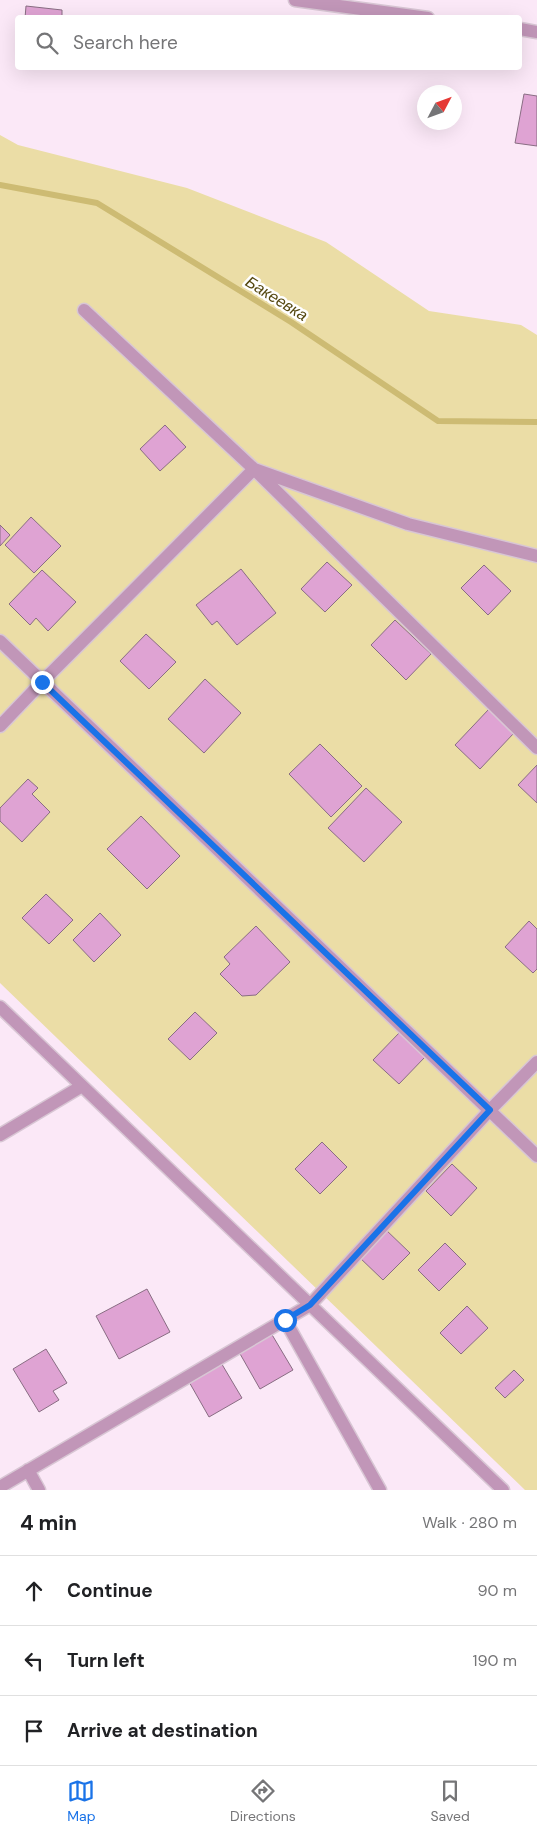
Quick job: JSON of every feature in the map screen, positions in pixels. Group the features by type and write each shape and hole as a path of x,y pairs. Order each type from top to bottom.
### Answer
{"lane":[{"path":"295,0 406,15"},
{"path":"522,30 537,32"},
{"path":"84,310 254,469 537,748"},
{"path":"254,469 408,524 537,556"},
{"path":"0,726 254,469"},
{"path":"0,640 537,1156"},
{"path":"0,1007 503,1490"},
{"path":"0,1487 310,1305 490,1110 537,1062"},
{"path":"0,1134 82,1086"},
{"path":"285,1320 380,1490"},
{"path":"28,1470 39,1490"}],"shaded area":[{"path":"0,135 18,145 187,188 326,242 429,311 521,325 537,335 537,1490 525,1490 0,983"}],"building":[{"path":"26,6 62,10 62,15 25,15"},
{"path":"524,94 537,96 537,146 515,143"},
{"path":"165,425 186,447 160,471 140,449"},
{"path":"31,517 61,546 34,573 5,545"},
{"path":"0,525 10,535 0,546"},
{"path":"327,562 352,585 325,612 301,589"},
{"path":"484,565 511,591 488,615 461,588"},
{"path":"241,569 276,613 237,645 217,621 212,625 196,605"},
{"path":"42,570 76,602 48,631 36,618 30,625 9,604"},
{"path":"395,620 431,654 406,680 371,645"},
{"path":"146,634 176,662 149,689 120,661"},
{"path":"205,679 241,713 204,753 168,719"},
{"path":"489,709 514,733 480,769 455,745"},
{"path":"320,744 362,786 331,817 289,774"},
{"path":"537,765 537,803 518,785"},
{"path":"28,779 38,788 32,794 50,812 22,842 0,821 0,808"},
{"path":"366,788 402,822 364,862 328,828"},
{"path":"141,816 180,856 147,889 107,849"},
{"path":"46,894 73,920 49,944 22,918"},
{"path":"100,913 121,935 94,962 73,940"},
{"path":"529,921 537,929 537,969 533,973 505,947"},
{"path":"256,926 290,962 256,995 242,996 220,974 230,964 224,957"},
{"path":"195,1012 217,1033 190,1060 168,1039"},
{"path":"400,1032 425,1057 399,1084 373,1060"},
{"path":"322,1142 347,1167 320,1194 295,1169"},
{"path":"452,1164 477,1188 451,1216 426,1191"},
{"path":"384,1228 410,1253 383,1280 358,1256"},
{"path":"445,1243 466,1264 439,1291 418,1270"},
{"path":"147,1289 170,1332 119,1359 96,1316"},
{"path":"467,1306 488,1328 461,1354 440,1333"},
{"path":"271,1333 293,1370 260,1389 239,1352"},
{"path":"46,1349 67,1383 53,1391 59,1400 39,1412 13,1369"},
{"path":"220,1361 242,1398 209,1417 188,1380"},
{"path":"514,1370 524,1380 505,1398 495,1388"}],"waterway":[{"name":"Бакеевка","path":"0,185 97,203 291,322 438,421 537,422"}],"route":[{"path":"42,682 490,1110 310,1305 285,1320"}]}
